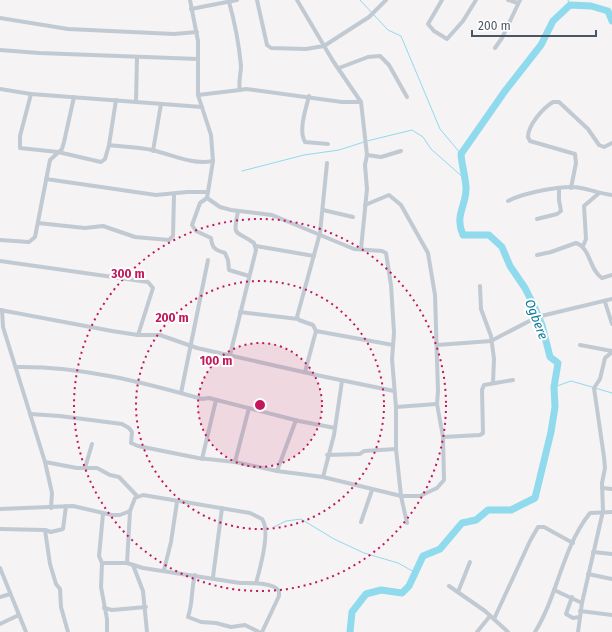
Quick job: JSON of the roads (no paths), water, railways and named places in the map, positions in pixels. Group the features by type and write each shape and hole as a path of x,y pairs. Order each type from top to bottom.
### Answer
{"street":[{"path":"190,0 196,32 198,95 211,135 213,161 208,192 206,198 200,203 193,226 196,231 210,238 212,246 216,250 225,253 228,260 229,270 249,276"},
{"path":"191,9 237,0"},
{"path":"257,0 267,45 271,48 306,49 324,46 369,17 386,0"},
{"path":"297,0 324,46 361,102 367,155 365,165 367,189 361,249"},
{"path":"442,0 428,24 434,31 447,39 463,21 476,0"},
{"path":"495,48 505,32 519,2 508,0"},
{"path":"229,2 236,26 240,53 241,71 238,85 240,90"},
{"path":"0,18 68,29 174,34 196,32"},
{"path":"0,50 137,58 198,59"},
{"path":"339,68 368,57 380,56 389,65 408,97"},
{"path":"136,101 137,58"},
{"path":"0,89 30,94 202,107"},
{"path":"198,95 246,89 309,96 342,102 361,102"},
{"path":"30,94 20,136 20,148 58,152 101,162 105,159 109,145 116,100"},
{"path":"309,96 304,119 303,138 305,142 309,143 328,144"},
{"path":"0,240 24,242 32,240 35,237 50,160 58,152 64,142 74,97"},
{"path":"571,188 576,163 575,154 530,141 528,137 531,126 542,110 550,103 559,102 588,129 599,145 604,147 612,143"},
{"path":"153,151 161,104"},
{"path":"109,145 153,151 189,161 213,161"},
{"path":"367,155 381,158 401,151"},
{"path":"298,319 320,233 326,163"},
{"path":"46,179 156,195 174,195 187,192 208,192"},
{"path":"508,201 526,194 571,188 580,188 598,194 612,195"},
{"path":"537,219 558,214 561,211 559,189"},
{"path":"583,246 586,239 584,206 598,194"},
{"path":"38,223 85,228 103,226 135,237 169,240 173,236 174,195"},
{"path":"30,414 60,416 122,424 129,428 132,432 131,443 138,446 202,459 235,462 277,471 323,478 401,496 420,496 437,488 444,480 443,437 437,404 437,345 434,279 428,253 401,205 393,197 389,195 365,204"},
{"path":"206,198 220,207 238,211 265,213 320,233 351,247 382,250 386,253 391,285 394,345 394,391 396,407 396,449 401,496 408,523"},
{"path":"322,210 352,217"},
{"path":"238,211 235,230 237,234 251,241 256,246 314,256"},
{"path":"537,255 551,252 576,243 583,246 597,275 602,278 612,275"},
{"path":"230,355 256,252 256,246"},
{"path":"181,393 208,260"},
{"path":"0,261 148,282 153,288 138,335"},
{"path":"480,286 481,309 491,336 494,360 493,383"},
{"path":"437,345 491,341 537,317 605,302 612,299"},
{"path":"605,302 612,324"},
{"path":"51,508 52,493 46,462 3,327 1,310 138,335 160,335 191,344 197,348 342,381 394,391"},
{"path":"240,312 298,319 313,325 316,331 305,372"},
{"path":"316,331 394,345"},
{"path":"580,345 612,351"},
{"path":"578,632 580,611 603,511 602,488 604,457 594,388 600,378 605,358 612,351"},
{"path":"17,367 46,368 122,378 335,428"},
{"path":"443,437 483,433 482,390 484,385 513,380"},
{"path":"323,478 327,455 335,428 342,381"},
{"path":"202,459 216,400"},
{"path":"396,407 437,404"},
{"path":"235,462 249,408"},
{"path":"277,471 296,420"},
{"path":"85,468 92,444"},
{"path":"327,455 360,454 364,451 396,449"},
{"path":"46,462 76,468 97,468 110,475 119,477 137,496"},
{"path":"602,488 612,489"},
{"path":"361,522 372,490"},
{"path":"127,563 130,511 133,500 137,496 142,495 177,502 222,508 258,516 265,522 266,527 263,557 256,583"},
{"path":"164,570 171,542 177,502"},
{"path":"0,529 45,530 51,532 63,529 66,506"},
{"path":"0,509 51,508 66,506 103,514 120,515 130,511"},
{"path":"213,578 222,508"},
{"path":"535,632 583,522 590,513 603,511 612,512"},
{"path":"103,514 99,556 102,563 101,587 107,632"},
{"path":"494,619 538,527 544,526 573,543"},
{"path":"45,530 50,564 56,584 60,589 61,607 68,632"},
{"path":"593,552 612,554"},
{"path":"458,592 470,562"},
{"path":"102,563 127,563 133,565 195,575 213,578 240,583 256,583 276,587 280,593 261,632 245,625 231,628 216,623 201,622 188,617 192,606 192,586 195,575"},
{"path":"133,565 143,591 146,607 147,632"},
{"path":"0,568 26,632"},
{"path":"588,574 612,579"},
{"path":"449,586 494,619 508,632"},
{"path":"554,590 572,597 582,603"},
{"path":"0,597 10,594"},
{"path":"572,597 566,614 573,618 580,618"},
{"path":"104,608 112,610 146,607"},
{"path":"580,611 612,615"},
{"path":"0,624 19,615"},
{"path":"477,632 490,616"}],"waterway":[{"path":"360,0 372,13"},
{"name":"Ogbere","path":"568,0 570,5"},
{"name":"Ogbere","path":"350,632 352,612 366,594 381,590 402,593 409,586 423,556 440,549 462,523 476,520 488,510 511,510 535,498 551,432 555,407 554,387 558,363 550,357 542,325 534,306 525,288 510,266 502,247 489,235 463,235 460,216 465,199 466,187 461,154 505,91 541,45 553,21 570,5 591,6 608,11 612,21"},
{"path":"374,15 388,30 401,36 440,129 461,154"},
{"path":"367,141 412,130 423,137 431,149 465,179"},
{"path":"242,171 304,155 339,150 364,142"},
{"path":"554,387 571,381 592,387"},
{"path":"595,388 612,393"},
{"path":"274,527 286,521 301,519 334,539 364,553 398,563 416,573"}]}
